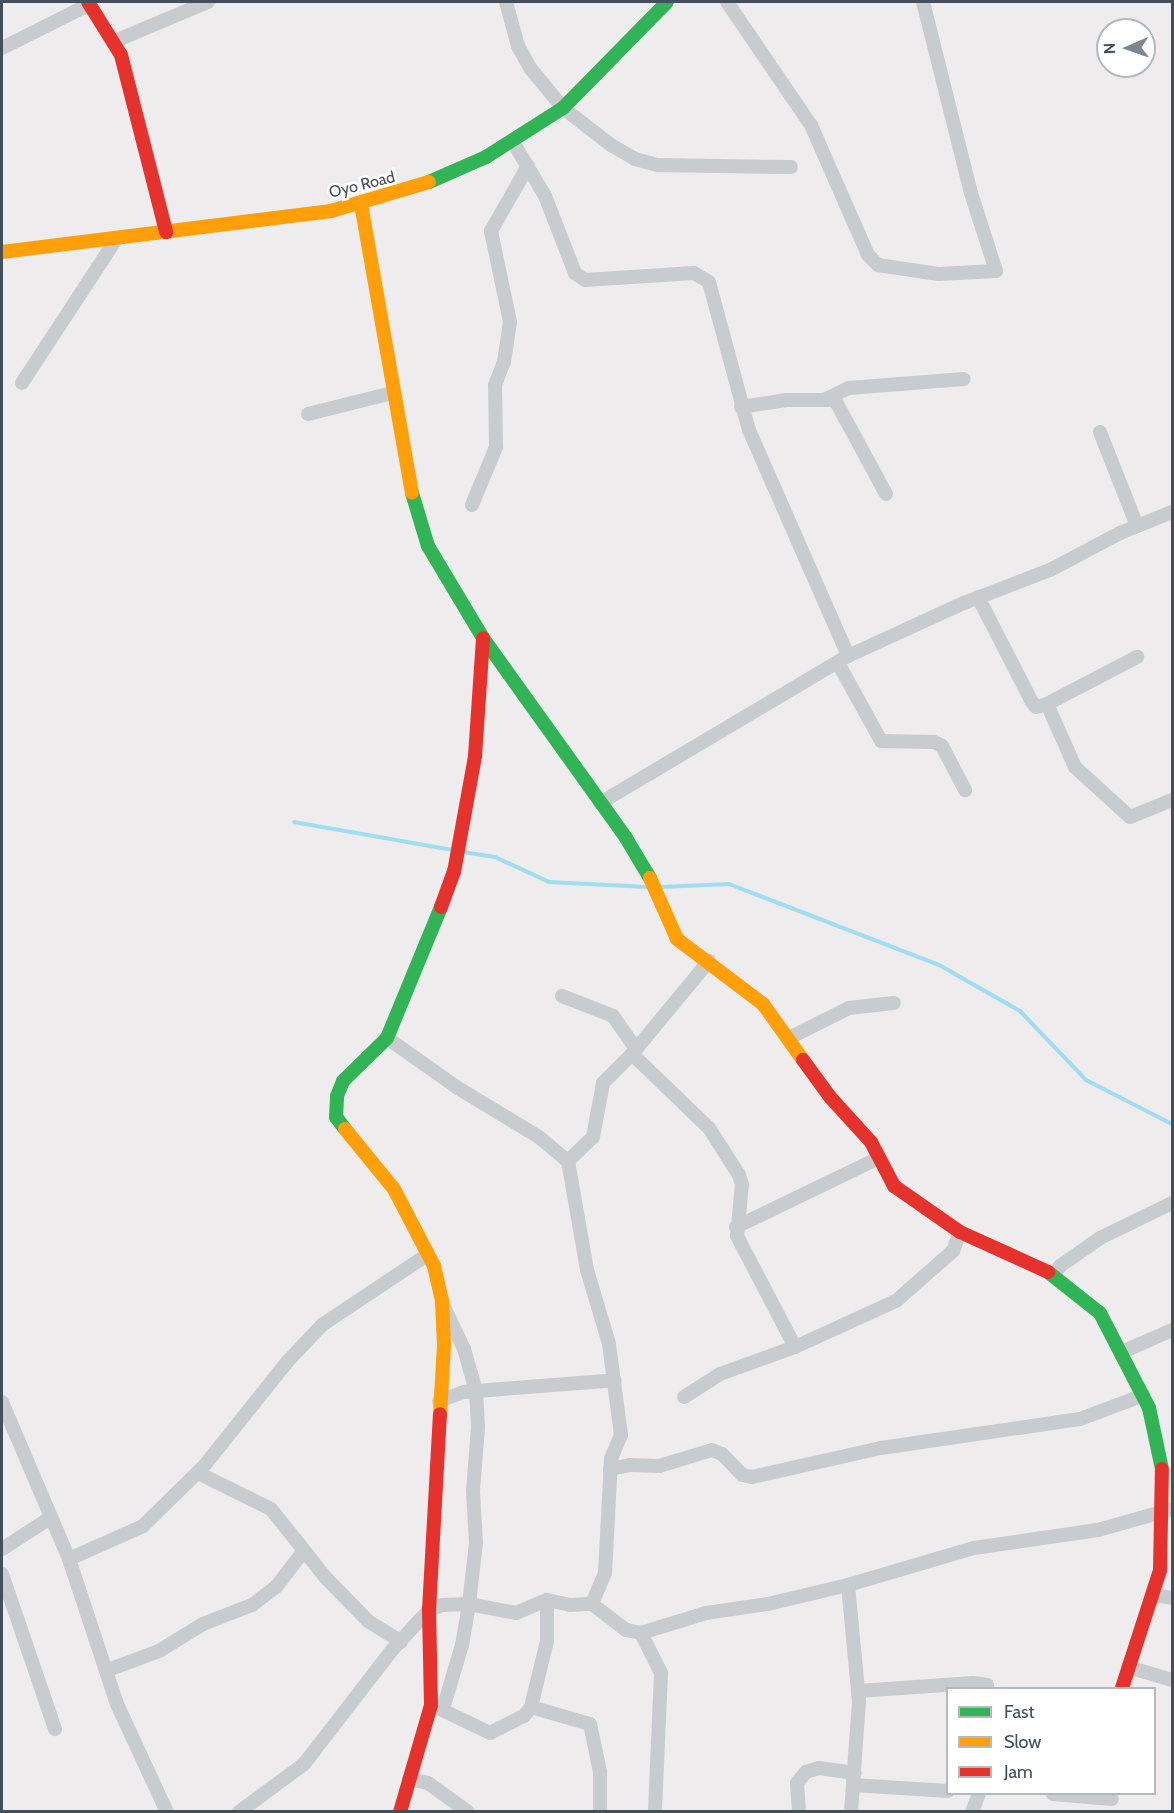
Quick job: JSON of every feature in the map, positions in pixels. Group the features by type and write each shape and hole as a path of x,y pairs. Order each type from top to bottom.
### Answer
{"main road":[{"name":"Oyo Road","path":"2,252 260,222 361,204 441,178 513,142 562,108 667,2"},
{"path":"89,3 115,41 166,232"},
{"path":"361,204 392,393 417,517 428,546 483,638 600,803 654,887 678,939 763,1004 830,1097 854,1120 894,1186 960,1232 1054,1275 1100,1313 1122,1352 1144,1395 1166,1454 1168,1510 1154,1595 1123,1687"},
{"path":"400,1812 409,1779 437,1707 432,1677 429,1610 439,1401 444,1345 442,1302 439,1281 428,1255 394,1190 336,1116 337,1096 343,1081 387,1038 431,939 454,872 475,756 483,638"}],"street":[{"path":"115,41 208,2"},
{"path":"506,2 518,46 562,108 611,145 635,159 658,165 791,167"},
{"path":"727,2 811,125 868,255 878,265 938,274 996,271 971,193 923,2"},
{"path":"2,48 89,3"},
{"path":"513,142 548,202 575,273 585,280 694,273 709,282 741,407 843,659 881,741 934,741 942,746 965,790"},
{"path":"472,504 496,447 495,385 504,362 510,322 491,231 528,166"},
{"path":"22,383 117,238"},
{"path":"824,400 849,388 964,379"},
{"path":"308,414 392,393"},
{"path":"741,407 786,400 835,400 843,409 886,494"},
{"path":"1100,432 1137,526"},
{"path":"600,803 843,659 978,597 1052,569 1137,526 1173,512"},
{"path":"978,597 1036,707 1047,705 1137,657"},
{"path":"1047,705 1075,766 1130,817 1173,800"},
{"path":"567,1161 593,1137 603,1083 709,961"},
{"path":"562,996 614,1016 633,1050 708,1128 739,1175 742,1184 736,1227 740,1242 795,1347"},
{"path":"789,1038 849,1008 894,1004"},
{"path":"387,1038 458,1088 540,1137 567,1161 585,1263 600,1304 615,1380 621,1435 610,1469 605,1573 592,1604"},
{"path":"736,1227 879,1158"},
{"path":"1054,1275 1060,1266 1100,1238 1173,1203"},
{"path":"684,1397 720,1374 795,1347 896,1301 953,1251 960,1232"},
{"path":"69,1559 142,1526 198,1473 322,1325 428,1255"},
{"path":"442,1302 464,1349 476,1391 476,1543 469,1604 453,1679 437,1707 490,1733 509,1727 531,1707 547,1641 547,1600"},
{"path":"1122,1352 1173,1330"},
{"path":"439,1401 476,1391 615,1380"},
{"path":"610,1469 630,1465 659,1466 712,1450 722,1454 742,1475 752,1478 881,1448 1080,1419 1144,1395"},
{"path":"2,1402 69,1559 125,1724 167,1812"},
{"path":"198,1473 271,1509 303,1552 368,1620 401,1642"},
{"path":"239,1812 304,1764 429,1610 469,1604 516,1613 547,1600 570,1605 592,1604 626,1630 641,1633 706,1614 768,1604 848,1585 974,1548 1098,1530 1168,1510"},
{"path":"2,1545 50,1518"},
{"path":"108,1670 159,1651 203,1624 252,1605 276,1587 303,1552"},
{"path":"2,1574 55,1729"},
{"path":"848,1585 858,1690 851,1812"},
{"path":"1154,1595 1173,1598"},
{"path":"641,1633 661,1673 655,1812"},
{"path":"1128,1667 1173,1680"},
{"path":"432,1677 453,1679"},
{"path":"858,1690 973,1683 987,1685 987,1687"},
{"path":"531,1707 590,1724 600,1772 600,1812"},
{"path":"799,1812 796,1783 806,1772 819,1768 854,1779 946,1791"},
{"path":"409,1779 428,1783 468,1812"},
{"path":"972,1812 979,1795"},
{"path":"1061,1795 1112,1801"}],"waterway":[{"path":"294,822 453,850"},
{"path":"463,852 495,857 549,882 648,887"},
{"path":"661,887 729,884 941,966 1020,1011 1086,1080 1172,1124"}],"traffic: fast":[{"path":"429,182 486,157 563,108 667,2"},
{"path":"412,493 428,546 483,638 626,838 650,878"},
{"path":"345,1129 336,1117 337,1096 343,1081 387,1038 441,907"},
{"path":"1048,1272 1100,1313 1149,1408 1162,1469"}],"traffic: slow":[{"path":"2,252 331,211 429,182"},
{"path":"361,204 412,493"},
{"path":"650,878 677,939 763,1004 803,1060"},
{"path":"345,1129 394,1189 434,1266 442,1302 444,1345 440,1414"}],"traffic: jam":[{"path":"88,2 121,55 166,232"},
{"path":"441,907 454,872 475,756 483,638"},
{"path":"803,1060 830,1097 871,1142 894,1186 960,1232 1048,1272"},
{"path":"400,1812 431,1705 429,1610 440,1414"},
{"path":"1122,1687 1160,1570 1162,1469"}]}
